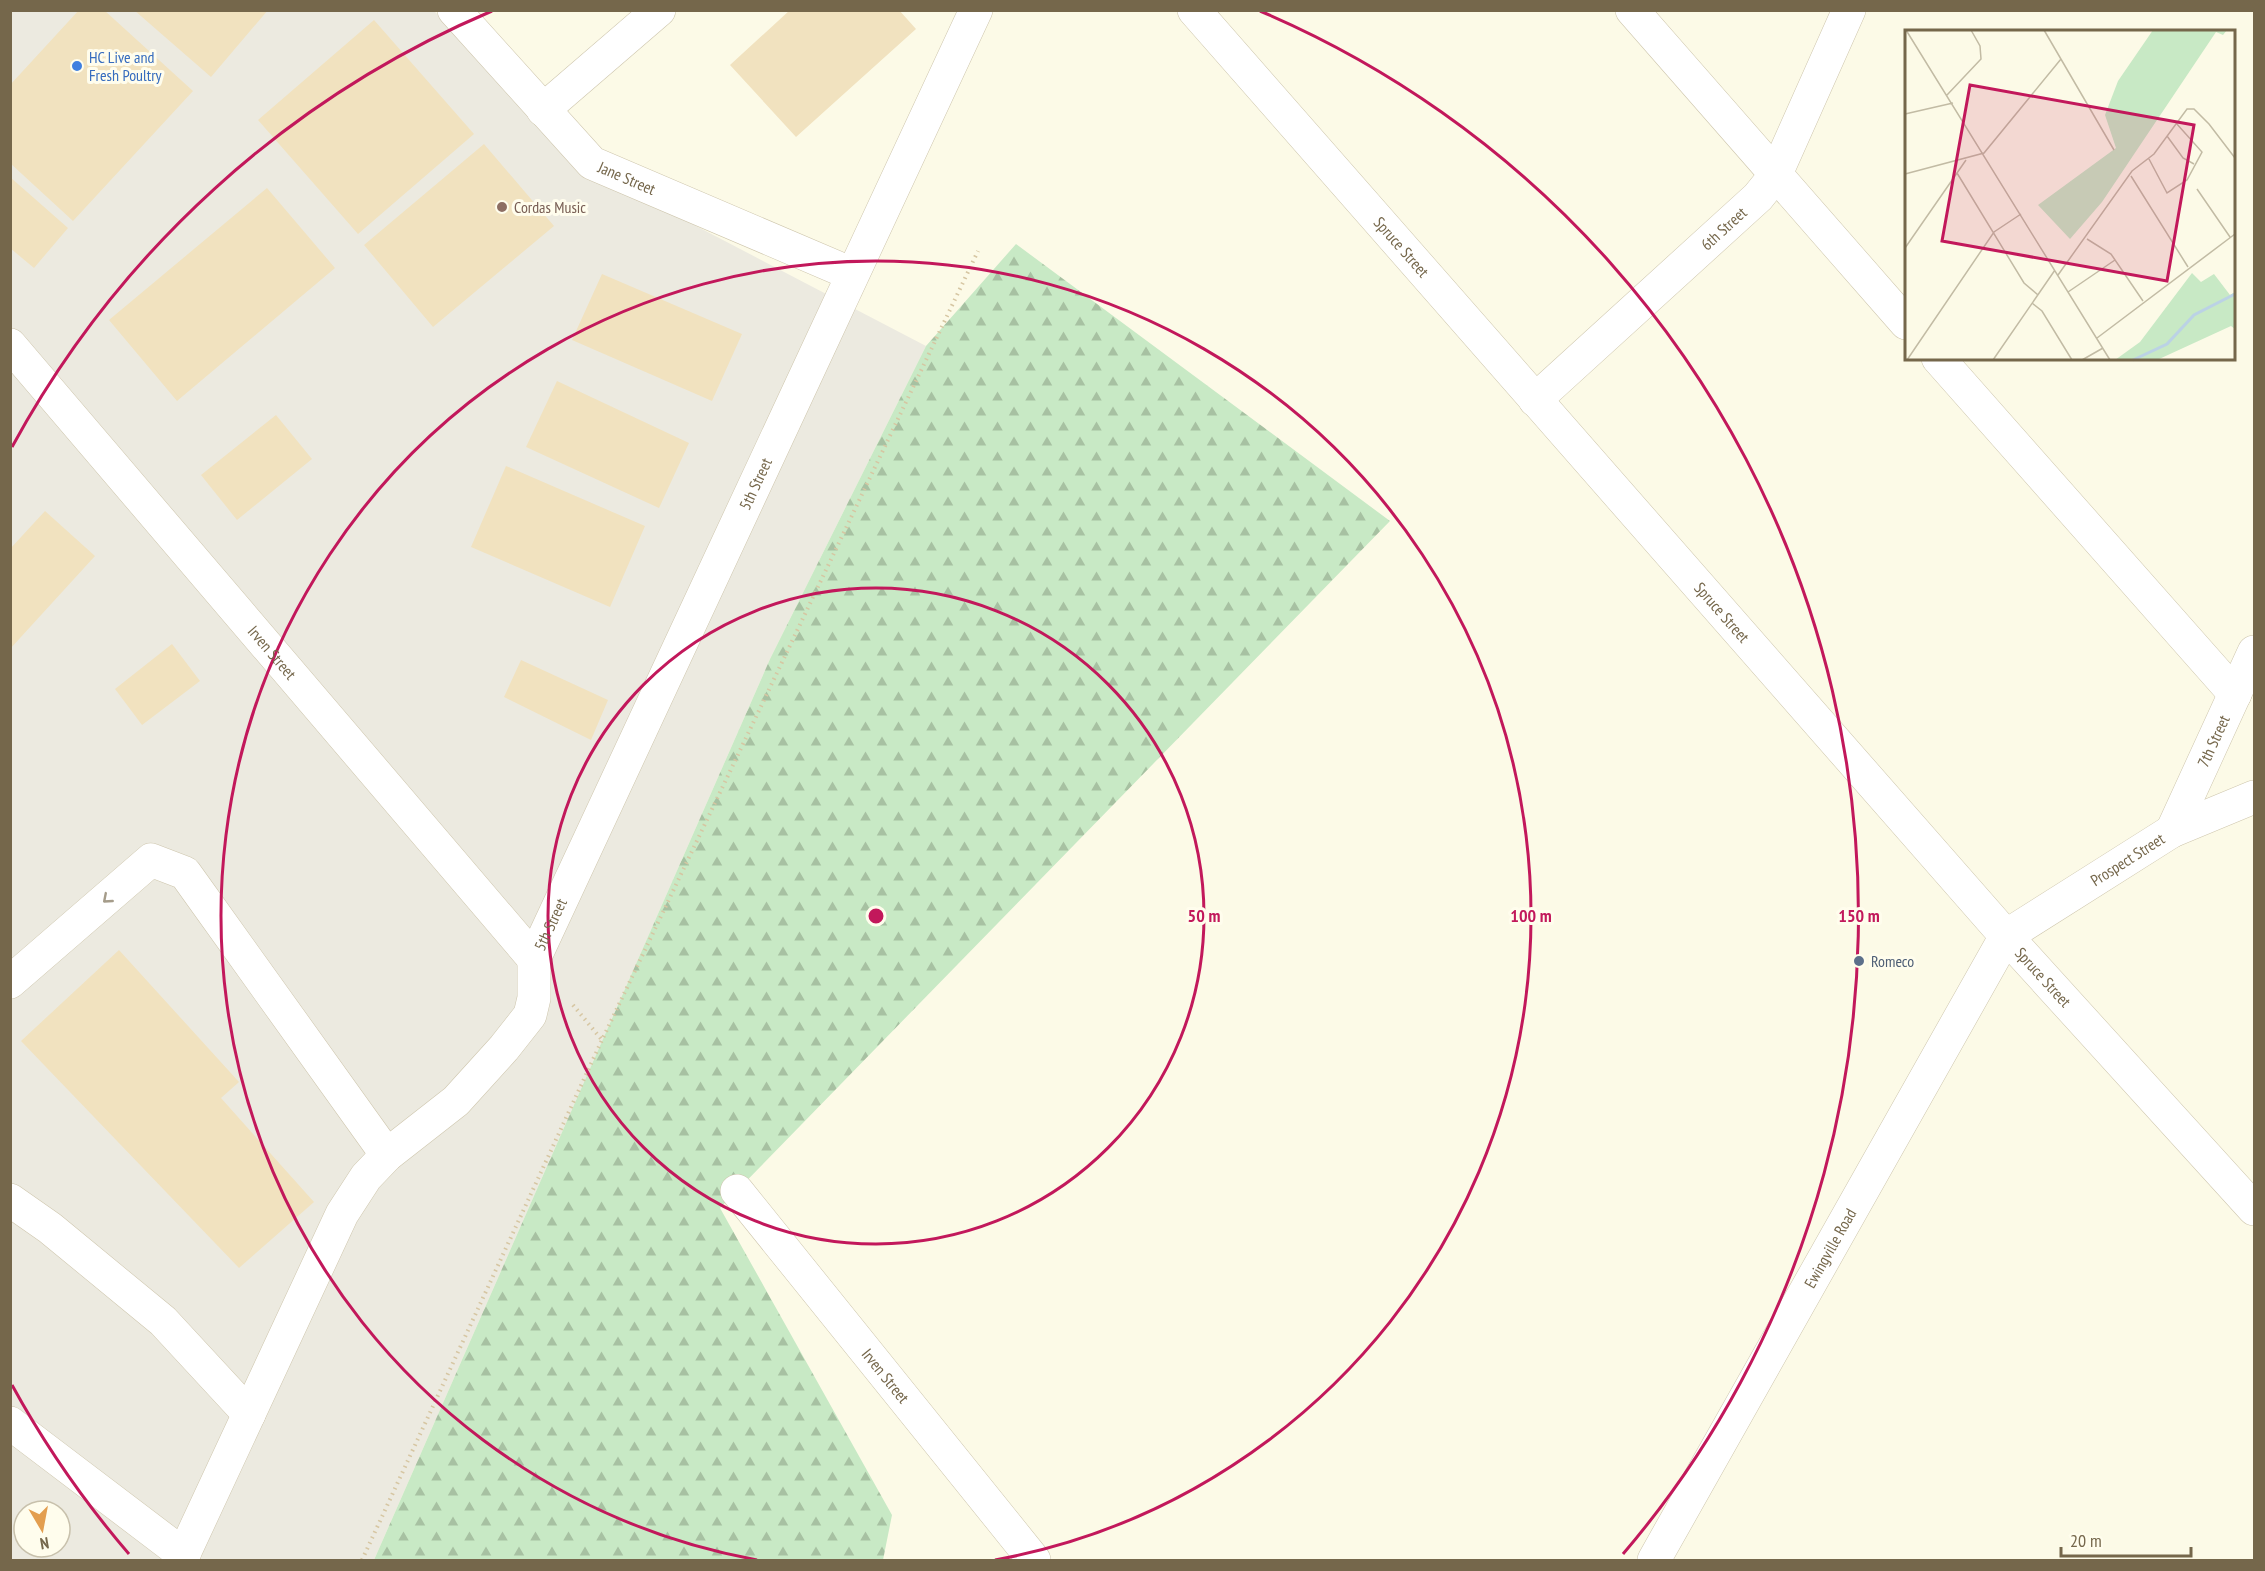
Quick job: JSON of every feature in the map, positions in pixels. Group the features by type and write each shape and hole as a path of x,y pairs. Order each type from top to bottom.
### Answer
{"street":[{"name":"Jane Street","path":"454,10 591,163 852,274"},
{"path":"543,110 659,10"},
{"name":"5th Street","path":"534,959 976,10"},
{"name":"Spruce Street","path":"1194,10 2006,936 2254,1209"},
{"path":"1632,10 1905,322"},
{"name":"6th Street","path":"1535,400 1758,197 1775,176 1849,10"},
{"name":"Irven Street","path":"10,345 534,959"},
{"path":"1940,360 2235,694"},
{"name":"7th Street","path":"2172,831 2254,652"},
{"name":"Prospect Street","path":"2006,936 2172,831 2254,797"},
{"path":"10,982 151,860 184,873 387,1155"},
{"name":"Ewingville Road","path":"1654,1560 2006,936"},
{"path":"10,1423 183,1558 342,1214 366,1177 387,1155 456,1101 531,1015 534,998 534,959"},
{"name":"Irven Street","path":"736,1191 1034,1560"},
{"path":"10,1200 50,1227 163,1321 249,1414"}],"path":[{"path":"362,1560 602,1040 978,251"}],"shaded area":[{"path":"11,11 434,11 608,180 926,346 770,659 374,1560 11,1560"}],"green space":[{"path":"1016,244 1390,521 720,1208 892,1515 883,1560 374,1560 770,659 926,346"}],"building":[{"path":"79,10 104,10 193,91 73,221 10,163 10,85"},
{"path":"134,10 268,10 211,77"},
{"path":"790,10 899,10 916,29 796,137 730,65"},
{"path":"374,20 474,134 358,234 258,120"},
{"path":"484,144 554,226 433,327 364,245"},
{"path":"10,177 68,228 34,268 10,248"},
{"path":"267,188 335,268 177,401 109,320"},
{"path":"602,274 742,334 712,401 572,340"},
{"path":"557,381 689,443 659,508 526,447"},
{"path":"276,415 312,459 237,520 201,475"},
{"path":"506,466 645,526 610,607 471,547"},
{"path":"45,511 95,556 10,649 10,549"},
{"path":"172,644 200,681 142,725 115,689"},
{"path":"521,660 608,700 591,740 504,697"},
{"path":"119,950 239,1082 221,1098 314,1202 239,1268 21,1041"}],"place":[{"name":"HC Live and Fresh Poultry","path":"77,66"},
{"name":"Cordas Music","path":"502,207"},
{"name":"Romeco","path":"1859,961"}]}
